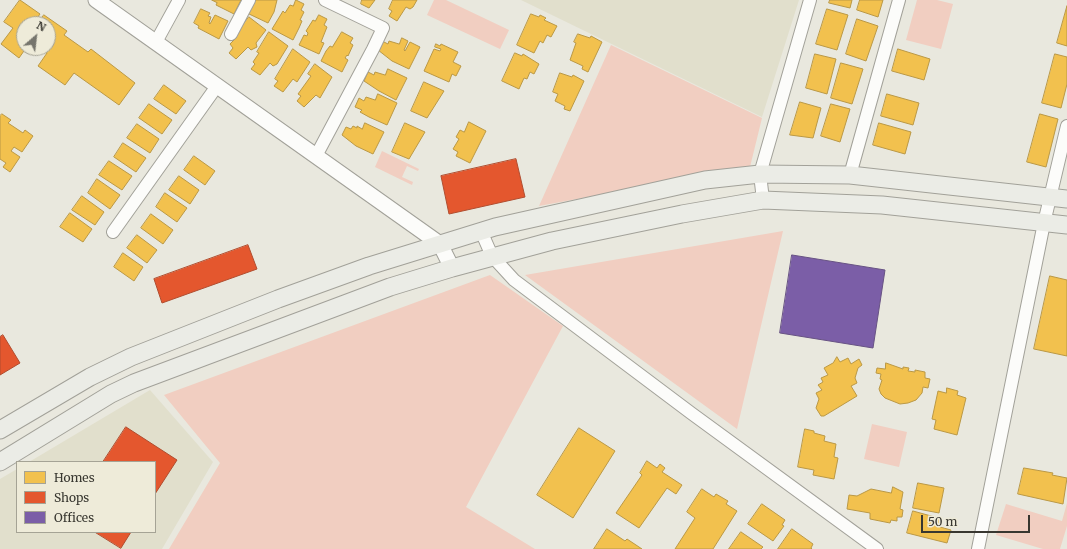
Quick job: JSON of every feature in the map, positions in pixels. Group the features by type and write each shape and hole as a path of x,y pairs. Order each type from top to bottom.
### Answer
{"main road":[{"path":"0,430 90,377 131,357 278,299 369,266 481,231 705,180 760,174 850,175 1067,199"},
{"path":"0,462 112,394 134,383 384,289 492,256 552,241 682,214 763,200 882,205 1067,225"}],"street":[{"path":"96,0 440,244 452,268"},
{"path":"156,42 179,0"},
{"path":"231,34 249,0"},
{"path":"316,156 383,28 325,0"},
{"path":"763,200 760,174 810,0"},
{"path":"850,175 899,0"},
{"path":"112,232 217,86"},
{"path":"978,549 1044,223 1067,126"},
{"path":"481,231 492,256 520,284 691,413 877,549"}],"shaded area":[{"path":"434,0 446,0 509,30 500,49 427,15"},
{"path":"521,0 799,0 762,117"},
{"path":"917,0 937,0 953,4 941,49 906,40"},
{"path":"611,45 762,118 750,167 539,206"},
{"path":"382,151 419,169 418,171 407,166 402,177 413,182 412,185 375,167"},
{"path":"783,231 737,429 525,275"},
{"path":"490,275 563,326 466,507 535,549 169,549 220,463 164,395"},
{"path":"150,390 213,462 162,549 0,549 0,479 16,470 16,533 156,533 156,461 31,461"},
{"path":"872,424 907,432 899,467 864,459"},
{"path":"1067,503 1067,526 1060,549 1043,549 996,535 1006,504 1062,521"}],"building: Homes":[{"path":"20,0 40,14 39,16 16,16 16,56 1,44 13,28 4,22"},
{"path":"212,0 241,0 234,14 216,5 217,3"},
{"path":"255,0 277,0 274,12 268,23 247,13"},
{"path":"296,0 304,4 301,10 304,12 300,20 302,21 293,40 272,29 283,11 285,13 290,5 293,6"},
{"path":"362,0 375,0 369,8 361,4"},
{"path":"393,0 417,0 410,9 406,7 397,21 389,16 392,11 389,9"},
{"path":"830,0 852,0 850,8 829,3"},
{"path":"860,0 883,0 878,17 857,10"},
{"path":"1067,6 1067,46 1057,43"},
{"path":"201,9 210,13 208,16 211,17 210,24 215,15 228,21 219,39 198,28 199,26 194,23"},
{"path":"827,9 848,15 837,50 816,44"},
{"path":"531,14 539,17 540,15 546,18 544,20 557,26 551,37 547,35 543,43 540,41 534,53 517,45"},
{"path":"319,15 327,19 324,25 327,27 321,42 324,43 319,54 299,45 304,35 307,36 308,33 306,31 313,20 315,21"},
{"path":"249,17 266,30 256,43 257,47 251,50 248,47 236,59 229,53 233,48 230,44 237,37 235,36"},
{"path":"857,19 878,26 866,61 846,54"},
{"path":"56,23 67,31 64,35 88,52 91,49 135,83 119,105 74,73 65,85 38,66 45,56 56,56"},
{"path":"269,32 288,46 277,64 273,66 270,63 260,75 251,69 255,64 253,62 259,53 257,52"},
{"path":"342,32 353,38 350,43 353,45 348,56 347,55 345,58 348,60 342,72 321,61 326,51 330,46 332,47"},
{"path":"578,34 590,38 591,36 602,42 588,72 582,69 583,66 570,60 576,43 574,42"},
{"path":"402,38 408,41 404,50 405,51 410,42 420,47 409,69 392,61 378,50 382,41 388,44 389,41 399,44"},
{"path":"436,44 440,46 441,44 458,52 453,62 461,66 456,76 452,74 449,82 424,71 434,49 440,51 441,49 435,47"},
{"path":"293,49 310,62 297,82 293,79 283,92 274,86 278,81 275,79"},
{"path":"898,49 930,59 924,80 892,71"},
{"path":"515,53 522,56 523,54 539,64 534,74 530,72 527,79 524,78 519,89 502,81"},
{"path":"815,54 836,59 827,94 806,88"},
{"path":"1055,54 1067,57 1067,84 1061,108 1042,103"},
{"path":"841,63 863,69 852,104 831,98"},
{"path":"315,64 332,77 320,98 316,95 304,107 297,101 301,96 298,94 311,76 308,74"},
{"path":"388,69 407,78 396,100 364,81 368,72 374,75 375,72 385,75"},
{"path":"560,73 572,77 573,75 584,81 570,111 564,109 565,106 555,101 558,94 553,92"},
{"path":"424,82 444,91 427,118 411,111"},
{"path":"164,85 186,101 176,114 154,99"},
{"path":"378,94 397,103 387,125 360,112 362,110 355,107 359,98 364,101 366,97 375,100"},
{"path":"887,94 919,103 913,125 881,116"},
{"path":"800,102 821,108 813,138 790,135"},
{"path":"149,104 172,120 162,134 139,118"},
{"path":"831,104 850,109 840,142 821,136"},
{"path":"2,114 11,120 8,123 23,133 25,130 33,136 22,152 14,147 11,151 20,157 10,172 3,167 6,163 0,159 0,116"},
{"path":"1040,114 1058,119 1046,167 1027,162"},
{"path":"469,122 486,131 470,163 456,156 458,152 453,149 459,139 456,137 460,130 464,132"},
{"path":"365,123 384,132 373,154 356,146 342,135 346,127 351,129 353,126 357,128 357,126 362,129"},
{"path":"405,123 425,132 409,159 392,152"},
{"path":"879,123 911,132 905,154 873,145"},
{"path":"137,124 159,139 150,153 127,138"},
{"path":"123,143 146,158 136,172 114,157"},
{"path":"194,156 215,171 205,185 184,170"},
{"path":"109,161 132,176 122,190 99,175"},
{"path":"179,176 199,190 190,204 169,190"},
{"path":"97,179 120,195 110,209 88,193"},
{"path":"165,193 187,208 177,222 156,207"},
{"path":"82,196 104,212 95,225 72,210"},
{"path":"70,213 92,229 83,242 60,227"},
{"path":"151,214 173,230 163,244 141,228"},
{"path":"137,235 157,250 147,263 127,248"},
{"path":"123,253 143,267 134,281 114,267"},
{"path":"1050,276 1067,280 1067,356 1034,349"},
{"path":"837,357 840,362 848,358 851,364 859,359 862,365 858,368 855,378 857,383 851,386 857,396 824,416 821,416 816,408 819,399 816,393 822,390 818,385 823,382 821,378 828,375 824,368 833,363"},
{"path":"886,363 903,369 903,367 909,368 908,371 915,372 915,370 925,372 925,378 930,379 928,388 923,387 922,393 916,400 908,403 900,404 885,398 879,389 882,380 880,379 881,374 876,373 877,368 885,369"},
{"path":"947,388 958,391 957,395 966,398 957,435 934,429 936,420 932,419 938,391 946,393"},
{"path":"579,428 615,451 573,518 537,495"},
{"path":"805,429 825,436 824,441 836,444 834,457 838,458 834,479 813,475 814,470 798,467"},
{"path":"647,461 657,468 660,464 665,468 662,472 682,485 676,494 667,488 639,528 616,513 642,475 640,473"},
{"path":"1024,468 1053,473 1052,475 1067,478 1063,504 1018,494"},
{"path":"918,483 944,488 939,513 913,508"},
{"path":"893,487 903,492 900,509 903,510 902,517 897,517 897,521 891,520 890,523 870,519 870,513 847,509 849,495 857,496 871,489 891,493"},
{"path":"702,489 714,497 716,494 728,501 726,504 737,511 713,549 675,549 695,518 687,512"},
{"path":"762,504 785,520 782,525 784,526 773,541 748,524"},
{"path":"913,511 942,519 940,527 951,530 947,543 907,533"},
{"path":"607,529 625,541 627,539 642,549 594,549"},
{"path":"792,529 813,544 812,549 778,549"},
{"path":"741,532 763,547 761,549 729,549"}],"building: Shops":[{"path":"516,159 525,197 449,214 441,176"},
{"path":"248,245 257,269 162,303 154,279"},
{"path":"3,335 20,363 0,375 0,337"},
{"path":"126,427 177,460 156,492 156,461 104,461"},
{"path":"97,533 130,533 121,548"}],"building: Offices":[{"path":"792,255 885,270 873,348 780,333"}]}
